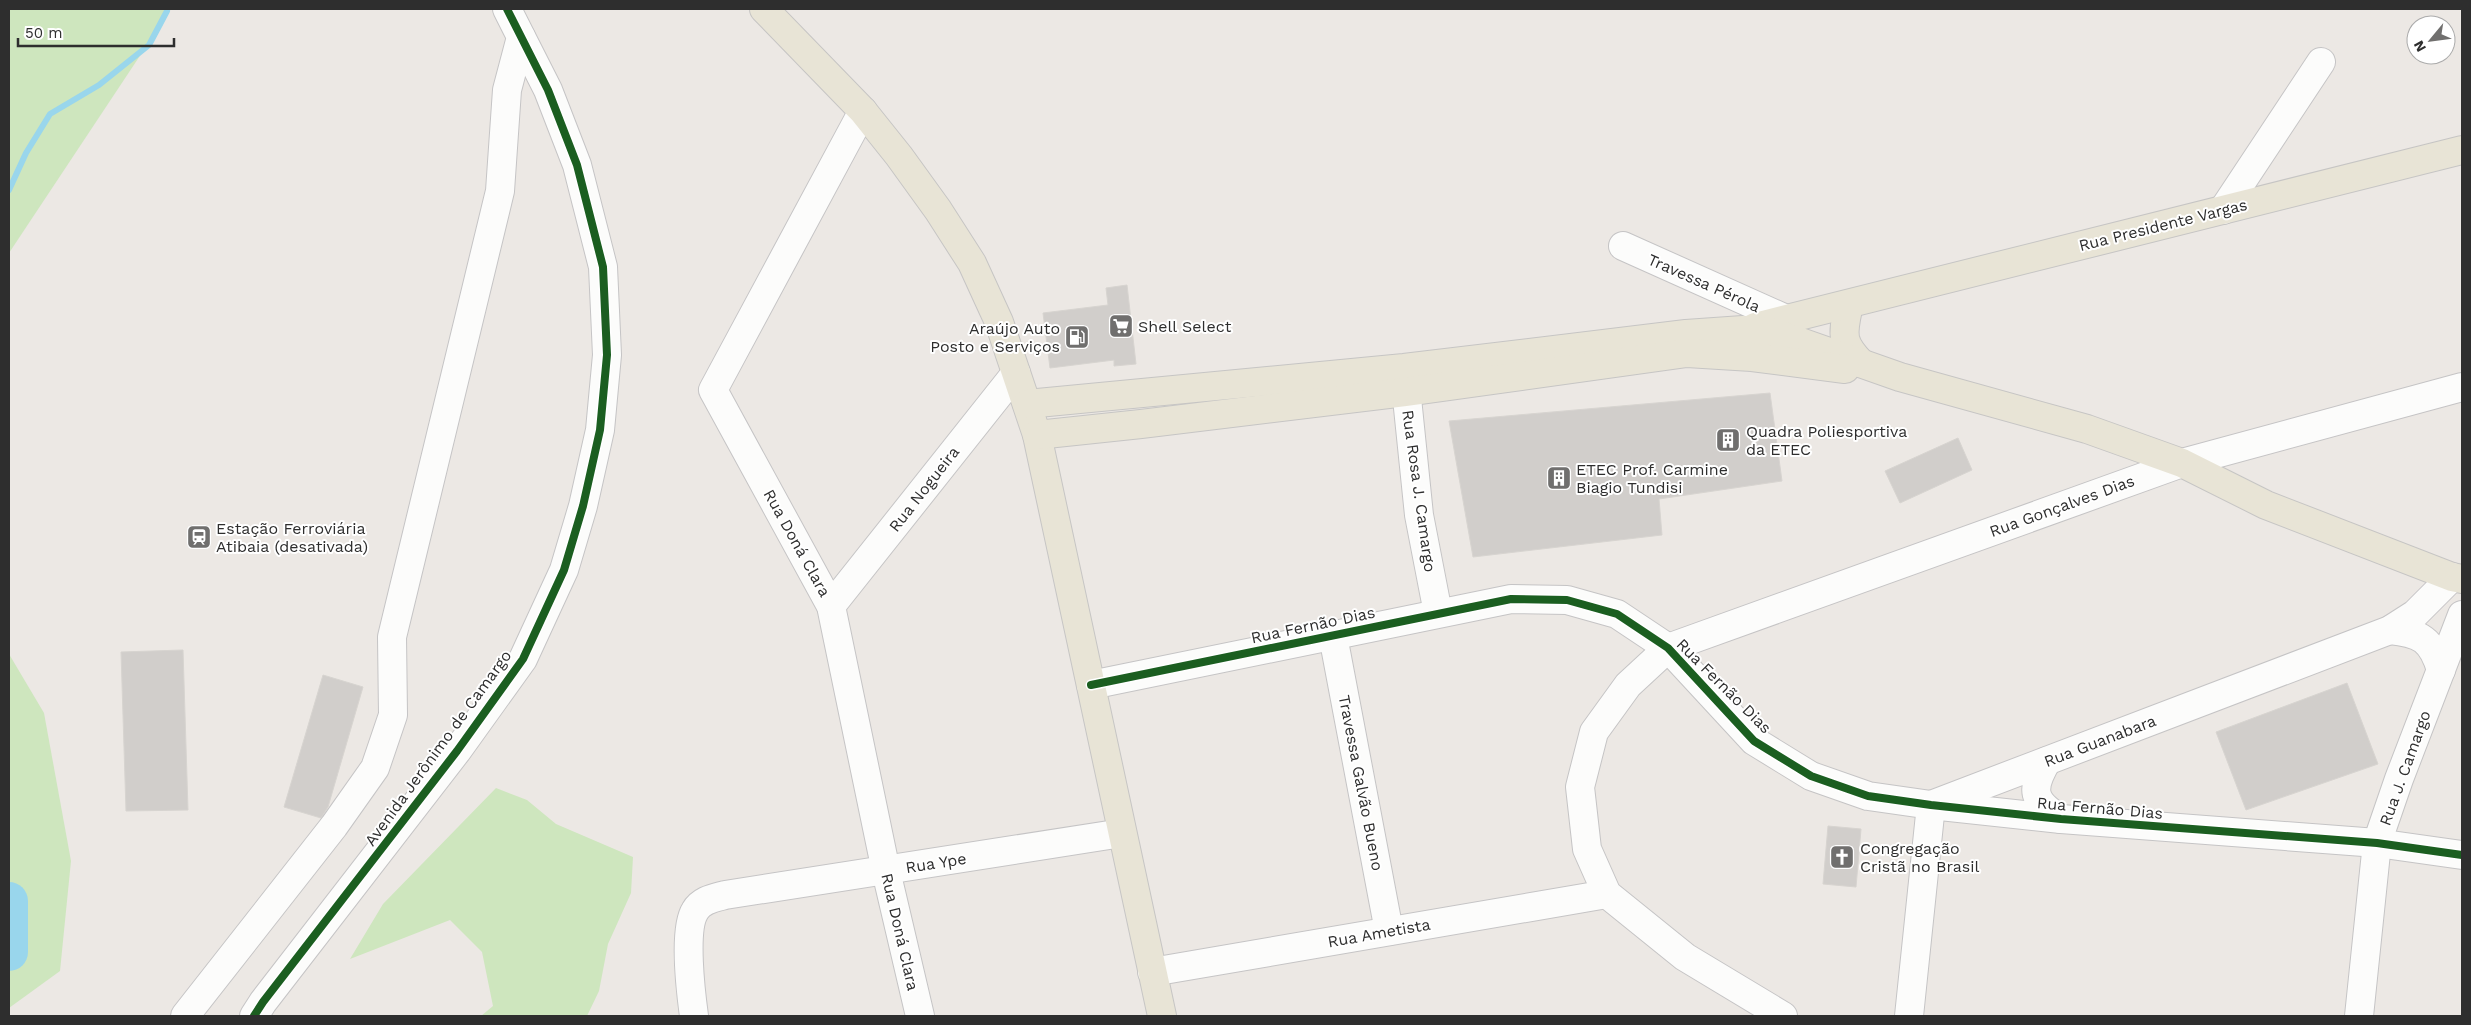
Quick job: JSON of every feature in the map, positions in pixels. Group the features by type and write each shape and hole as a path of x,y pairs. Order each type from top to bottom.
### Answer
{"main road":[{"path":"764,9 863,111 932,202 972,264 999,322 1037,435 1162,1016"},
{"name":"Rua Presidente Vargas","path":"1752,357 1783,350 1793,330 1828,320 1855,305 2462,150"},
{"path":"1855,305 1843,333 1848,349 1861,362"},
{"path":"1037,435 1141,424 1686,334 1743,330 1772,332 1793,330 1861,362 1900,376 2087,430 2182,463 2266,505 2457,578"},
{"path":"1028,404 1404,380 1687,354 1752,357 1900,376"}],"street":[{"name":"Avenida Jerônimo de Camargo","path":"254,1016 457,751 523,659 564,570 583,506 600,430 607,355 603,267 577,165 548,90 507,9"},
{"path":"185,1016 334,826 375,768 392,715 392,637 500,191 507,90 521,37"},
{"path":"2223,210 2320,62"},
{"name":"Rua Doná Clara","path":"863,111 713,390 831,606 886,871 920,1016"},
{"name":"Travessa Pérola","path":"1623,246 1793,330"},
{"name":"Rua Nogueira","path":"831,606 1016,373"},
{"name":"Rua Rosa J. Camargo","path":"1404,380 1419,515 1438,613"},
{"name":"Rua Gonçalves Dias","path":"1668,648 2182,463 2462,387"},
{"name":"Rua Guanabara","path":"1930,806 2390,630 2415,614 2457,578"},
{"name":"Rua Fernão Dias","path":"1091,685 1511,599 1567,600 1617,614 1668,648 1754,741 1811,776 1868,796 1930,806 2061,820 2377,843 2462,855"},
{"name":"Rua J. Camargo","path":"2359,1016 2377,843 2399,779 2462,614"},
{"path":"2390,630 2409,632 2424,640 2436,652 2442,670"},
{"name":"Travessa Galvão Bueno","path":"1333,636 1389,931"},
{"path":"1668,648 1628,685 1594,732 1580,788 1587,849 1606,894 1684,957 1783,1016"},
{"path":"2047,761 2037,779 2036,796 2046,810 2061,820"},
{"path":"1909,1016 1930,806"},
{"name":"Rua Ype","path":"694,1016 689,982 690,927 694,911 706,900 1122,833"},
{"name":"Rua Ametista","path":"1152,972 1606,894"}],"green space":[{"path":"9,9 171,9 9,253"},
{"path":"9,654 44,713 71,861 60,971 9,1008"},
{"path":"496,788 527,800 556,824 633,857 631,893 608,944 599,991 587,1016 481,1016 493,1006 482,952 450,920 350,959 383,904"}],"building":[{"name":"Araújo Auto Posto e Serviços","path":"1127,285 1136,364 1114,366 1114,360 1050,368 1043,313 1108,305 1106,288"},
{"name":"ETEC Prof. Carmine Biagio Tundisi","path":"1770,393 1782,481 1659,499 1662,535 1473,557 1449,421"},
{"path":"1958,438 1972,470 1900,503 1885,471"},
{"path":"183,650 188,810 126,811 121,652"},
{"path":"323,675 363,687 328,807 321,818 284,807"},
{"path":"2347,683 2378,764 2246,810 2216,732"},
{"name":"Congregação Cristã no Brasil","path":"1828,826 1861,829 1856,887 1823,884"}],"waterway":[{"path":"9,190 26,153 50,114 99,85 149,45 167,11"},
{"path":"9,901 9,952"}],"cycle path":[{"path":"254,1016 457,751 523,659 564,570 583,506 600,430 607,355 603,267 577,165 548,90 507,9"},
{"path":"1091,685 1511,599 1567,600 1617,614 1668,648 1754,741 1811,776 1868,796 2061,819 2377,843 2462,855"}],"place":[{"name":"Shell Select","path":"1121,326"},
{"name":"Araújo Auto Posto e Serviços","path":"1077,337"},
{"name":"Quadra Poliesportiva da ETEC","path":"1728,440"},
{"name":"ETEC Prof. Carmine Biagio Tundisi","path":"1559,478"},
{"name":"Estação Ferroviária Atibaia (desativada)","path":"199,537"},
{"name":"Congregação Cristã no Brasil","path":"1842,857"}]}
